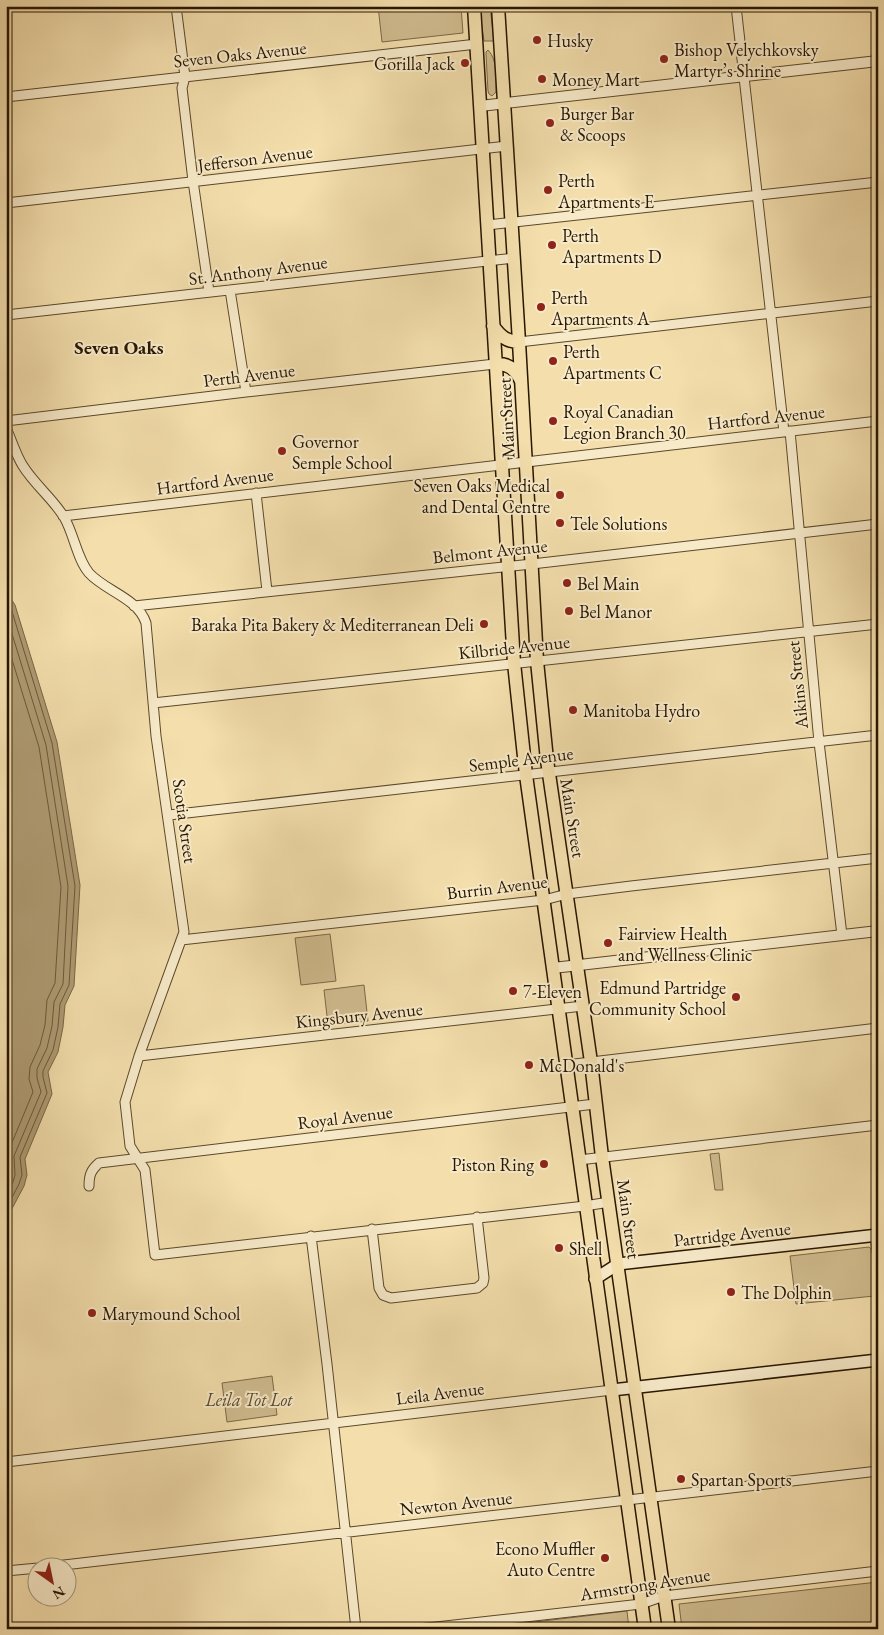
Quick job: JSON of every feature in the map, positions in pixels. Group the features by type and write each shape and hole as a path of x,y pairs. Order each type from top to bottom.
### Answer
{"main road":[{"name":"Main Street","path":"474,6 514,663 526,775 645,1629"},
{"name":"Main Street","path":"498,6 520,342 537,661 549,772 669,1629"},
{"path":"493,326 504,338 512,342 520,342"},
{"path":"495,364 506,365 513,369 521,381"},
{"name":"Partridge Avenue","path":"596,1279 618,1264 876,1235"},
{"name":"Leila Avenue","path":"612,1390 878,1360"}],"street":[{"path":"176,6 185,77 182,88 193,181 210,292"},
{"name":"Aikins Street","path":"736,6 771,313 800,532 819,742 842,935"},
{"name":"Seven Oaks Avenue","path":"6,97 477,44"},
{"path":"480,106 878,61"},
{"name":"Jefferson Avenue","path":"6,203 507,146"},
{"path":"487,225 878,182"},
{"name":"St. Anthony Avenue","path":"6,315 514,258"},
{"path":"230,290 246,392"},
{"path":"520,342 878,301"},
{"name":"Perth Avenue","path":"6,421 495,364"},
{"name":"Hartford Avenue","path":"63,516 878,421"},
{"name":"Scotia Street","path":"6,428 24,468 63,516 88,572 134,606 144,616 146,623 156,736 184,932 124,1102 130,1146 145,1170 154,1255 311,1236"},
{"path":"256,493 267,591"},
{"name":"Belmont Avenue","path":"134,606 532,564 878,524"},
{"name":"Kilbride Avenue","path":"153,703 878,624"},
{"name":"Semple Avenue","path":"168,815 878,735"},
{"name":"Burrin Avenue","path":"181,940 544,900 567,894 878,858"},
{"path":"553,968 878,931"},
{"name":"Kingsbury Avenue","path":"139,1056 583,1006"},
{"path":"566,1065 878,1028"},
{"name":"Royal Avenue","path":"89,1186 89,1176 93,1168 99,1163 595,1104"},
{"path":"579,1160 878,1125"},
{"path":"356,1629 311,1236 609,1202"},
{"path":"372,1229 381,1293 387,1298 433,1294 478,1288 483,1283 477,1217"},
{"path":"876,1235 878,1258"},
{"name":"Leila Avenue","path":"6,1462 612,1390"},
{"name":"Newton Avenue","path":"78,1563 878,1471"},
{"name":"Newton Avenue","path":"6,1571 28,1569"},
{"name":"Armstrong Avenue","path":"418,1629 641,1604 664,1596 878,1571"}],"green space":[{"path":"378,6 461,6 463,33 382,42"},
{"path":"479,6 490,6 494,41 484,41"},
{"path":"488,50 496,70 496,92 492,96 488,91 486,52"},
{"path":"330,934 336,981 301,985 295,938"},
{"path":"364,985 368,1021 328,1025 324,990"},
{"path":"719,1153 723,1190 715,1190 710,1154"},
{"path":"869,1247 872,1250 877,1292 874,1296 796,1304 790,1256"},
{"name":"Leila Tot Lot","path":"272,1376 277,1415 227,1422 222,1383"},
{"path":"878,1582 878,1629 682,1629 679,1604"},
{"path":"627,1611 629,1629 476,1629"}],"water":[{"path":"6,591 15,605 57,742 80,885 74,986 65,1005 58,1052 48,1072 52,1094 25,1159 27,1175 24,1186 6,1220"}],"place":[{"name":"Husky","path":"537,40"},
{"name":"Bishop Velychkovsky Martyr’s Shrine","path":"664,59"},
{"name":"Gorilla Jack","path":"465,63"},
{"name":"Money Mart","path":"542,79"},
{"name":"Burger Bar & Scoops","path":"550,123"},
{"name":"Perth Apartments E","path":"548,190"},
{"name":"Perth Apartments D","path":"552,245"},
{"name":"Perth Apartments A","path":"541,307"},
{"name":"Perth Apartments C","path":"553,361"},
{"name":"Royal Canadian Legion Branch 30","path":"553,421"},
{"name":"Governor Semple School","path":"282,451"},
{"name":"Seven Oaks Medical and Dental Centre","path":"560,495"},
{"name":"Tele Solutions","path":"560,523"},
{"name":"Bel Main","path":"567,583"},
{"name":"Bel Manor","path":"569,611"},
{"name":"Baraka Pita Bakery & Mediterranean Deli","path":"484,624"},
{"name":"Manitoba Hydro","path":"573,710"},
{"name":"Fairview Health and Wellness Clinic","path":"608,943"},
{"name":"7-Eleven","path":"513,991"},
{"name":"Edmund Partridge Community School","path":"736,997"},
{"name":"McDonald's","path":"529,1065"},
{"name":"Piston Ring","path":"544,1164"},
{"name":"Shell","path":"559,1248"},
{"name":"The Dolphin","path":"731,1292"},
{"name":"Marymound School","path":"92,1313"},
{"name":"Spartan Sports","path":"681,1479"},
{"name":"Econo Muffler Auto Centre","path":"605,1558"}],"district":[{"name":"Seven Oaks","path":"119,347"}]}
